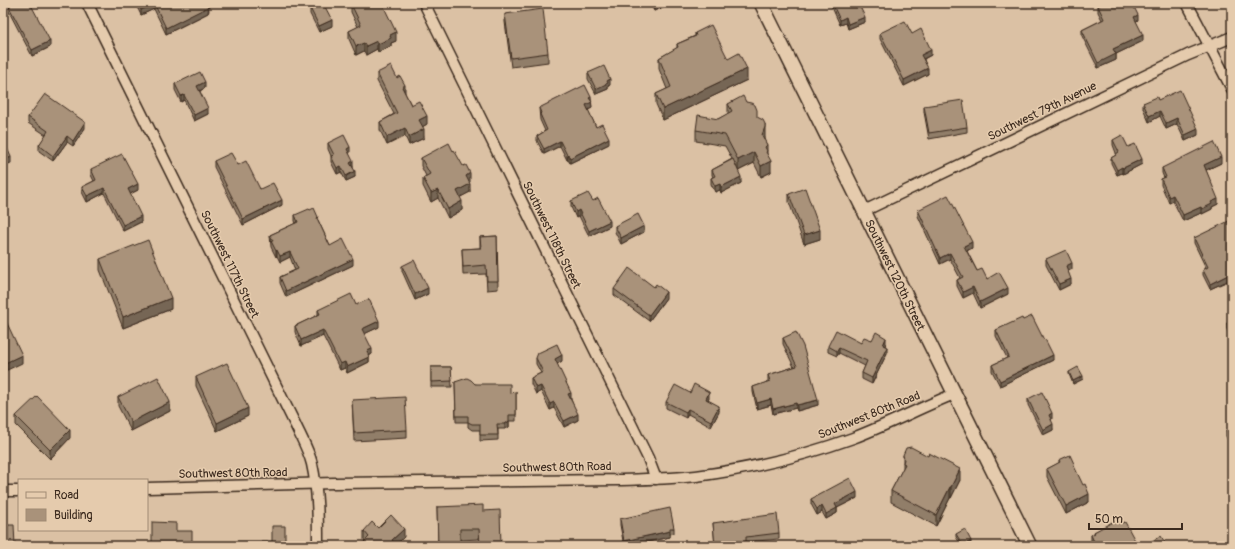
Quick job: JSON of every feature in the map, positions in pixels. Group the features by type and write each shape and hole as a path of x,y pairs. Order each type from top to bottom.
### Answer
{"street":[{"name":"Southwest 117th Street","path":"87,3 295,424 312,464 315,484 318,546"},
{"name":"Southwest 118th Street","path":"424,3 648,458 656,479"},
{"name":"Southwest 120th Street","path":"761,3 1030,546"},
{"path":"1187,3 1232,89"},
{"name":"Southwest 79th Avenue","path":"864,211 1188,55 1232,37"},
{"name":"Southwest 80th Road","path":"148,488 656,479 697,476 749,467 796,456 854,437 954,394"},
{"path":"3,491 18,491"}],"building":[{"path":"12,3 30,3 50,41 32,50 8,5"},
{"path":"138,3 154,3 141,10"},
{"path":"154,3 208,3 209,5 207,5 208,7 166,28"},
{"path":"323,3 332,20 319,26 310,8"},
{"path":"382,3 396,32 390,35 391,38 378,44 377,41 366,46 364,43 356,46 349,31 361,25 351,4"},
{"path":"832,3 858,3 865,17 848,24 846,17 840,20"},
{"path":"1105,3 1125,3 1126,5 1132,3 1138,15 1134,17 1143,35 1113,49 1116,54 1098,63 1082,30 1104,19 1098,6"},
{"path":"543,9 548,53 511,58 505,14"},
{"path":"905,21 912,34 921,29 931,50 921,55 928,68 904,80 880,33"},
{"path":"711,25 728,59 739,53 747,69 663,109 656,94 671,87 659,58 678,47 677,44 696,36 695,33"},
{"path":"391,66 397,78 400,76 405,85 402,87 411,105 419,101 427,116 419,120 424,129 409,137 405,128 387,137 380,122 397,113 377,73"},
{"path":"604,66 610,79 607,81 608,83 596,89 588,73"},
{"path":"200,72 205,82 197,86 208,108 194,115 184,95 181,96 175,84"},
{"path":"585,85 591,97 589,98 592,102 586,105 596,127 602,124 609,138 570,158 560,141 544,149 537,136 547,130 539,108"},
{"path":"1180,90 1198,129 1185,135 1177,118 1166,123 1160,111 1149,116 1143,103 1157,97 1158,100"},
{"path":"45,94 85,122 73,141 67,136 53,156 39,145 48,131 28,117"},
{"path":"743,96 746,102 755,105 757,117 763,120 765,124 762,135 767,145 765,147 766,152 771,161 761,166 754,152 738,160 725,135 696,130 698,115 718,119 732,111 728,104"},
{"path":"963,100 967,127 929,133 924,106"},
{"path":"344,135 350,147 347,149 353,161 350,163 355,171 346,176 341,166 337,168 331,156 334,155 328,143"},
{"path":"1122,135 1128,147 1135,144 1142,159 1117,170 1111,158 1119,152 1113,140"},
{"path":"3,139 11,157 3,161"},
{"path":"1214,142 1221,157 1204,165 1218,199 1202,209 1201,207 1183,215 1173,195 1169,197 1161,179 1166,177 1162,168"},
{"path":"449,143 463,166 466,165 470,173 466,176 470,184 457,191 462,201 448,209 438,190 431,193 423,178 430,174 421,158"},
{"path":"231,153 238,165 246,161 260,189 273,183 282,200 243,219 214,161"},
{"path":"122,154 138,184 128,189 141,216 123,225 104,188 87,196 82,187 96,180 91,169"},
{"path":"733,159 741,177 721,187 720,184 715,186 711,178 715,176 712,170"},
{"path":"805,188 820,230 804,235 789,194"},
{"path":"588,193 593,201 598,198 610,221 589,231 579,210 576,212 571,201"},
{"path":"948,195 972,242 964,246 977,271 982,269 987,279 999,272 1008,288 980,302 973,287 963,292 957,280 963,277 950,253 940,258 918,210"},
{"path":"314,208 330,246 343,239 353,259 286,291 280,277 298,269 290,252 280,256 271,241 273,241 270,235 298,222 295,215"},
{"path":"638,214 644,226 621,238 615,226"},
{"path":"1229,221 1231,225 1232,224 1232,273 1210,284 1203,270 1208,267 1194,238"},
{"path":"497,236 498,281 487,281 486,265 463,267 462,249 481,248 480,237"},
{"path":"148,240 171,298 123,317 100,259"},
{"path":"1066,250 1072,263 1066,266 1071,279 1059,284 1046,259"},
{"path":"414,260 428,288 415,294 402,266"},
{"path":"629,268 654,287 656,284 666,292 649,315 614,289"},
{"path":"351,294 356,305 369,299 379,321 362,329 372,349 367,351 369,357 347,367 345,362 340,364 323,330 301,340 295,326 320,314 318,310"},
{"path":"1032,316 1053,355 1000,381 992,365 1009,357 996,330 1022,318 1023,320"},
{"path":"5,319 22,355 3,364 3,320"},
{"path":"1232,320 1232,334 1227,323"},
{"path":"836,330 861,343 864,337 872,340 876,332 886,338 883,345 887,347 872,378 862,373 867,361 839,348 837,351 828,346"},
{"path":"796,332 803,346 818,400 797,405 796,403 773,409 771,399 757,403 753,387 770,381 768,375 797,366 783,338"},
{"path":"557,344 562,355 555,359 571,393 568,394 578,414 564,421 554,402 550,404 541,386 536,388 531,378 543,372 536,358 538,353"},
{"path":"227,363 248,408 217,423 196,377"},
{"path":"431,367 451,367 452,381 431,382"},
{"path":"1078,367 1083,376 1073,381 1069,372"},
{"path":"158,377 170,402 131,422 118,397"},
{"path":"467,378 475,384 510,384 510,393 516,392 516,415 509,415 509,421 505,424 497,424 498,435 480,435 480,424 472,424 468,422 468,416 456,416 455,382"},
{"path":"694,384 709,392 706,399 719,406 711,421 688,409 686,412 666,402 675,385 690,393"},
{"path":"1042,392 1052,413 1049,415 1053,424 1043,430 1028,399"},
{"path":"37,396 70,430 50,450 16,416"},
{"path":"405,397 407,430 354,433 352,400"},
{"path":"1232,427 1232,441 1231,441 1226,430"},
{"path":"911,447 928,456 929,453 960,469 936,515 891,491 905,464 903,463 903,455 906,448"},
{"path":"1070,455 1083,485 1085,484 1089,494 1066,506 1047,469 1060,462 1059,460"},
{"path":"850,478 857,492 835,504 837,508 826,514 822,506 817,509 811,499"},
{"path":"483,505 483,511 500,510 501,546 480,546 479,529 460,529 460,546 438,546 437,507"},
{"path":"670,508 674,528 670,528 670,531 624,541 620,519"},
{"path":"777,514 779,533 746,537 746,542 715,546 713,523"},
{"path":"391,515 404,529 392,540 395,546 360,546 369,537 364,531 372,522 378,528"},
{"path":"1116,520 1120,520 1122,523 1125,522 1138,546 1096,546 1091,535"},
{"path":"152,522 176,523 176,531 192,531 192,544 211,544 211,546 145,546 152,545"},
{"path":"3,525 14,525 15,546 3,546"},
{"path":"272,526 285,526 285,546 234,546 234,542 272,542"},
{"path":"965,529 971,541 963,545 956,534"},
{"path":"1161,536 1167,546 1143,546"}]}
